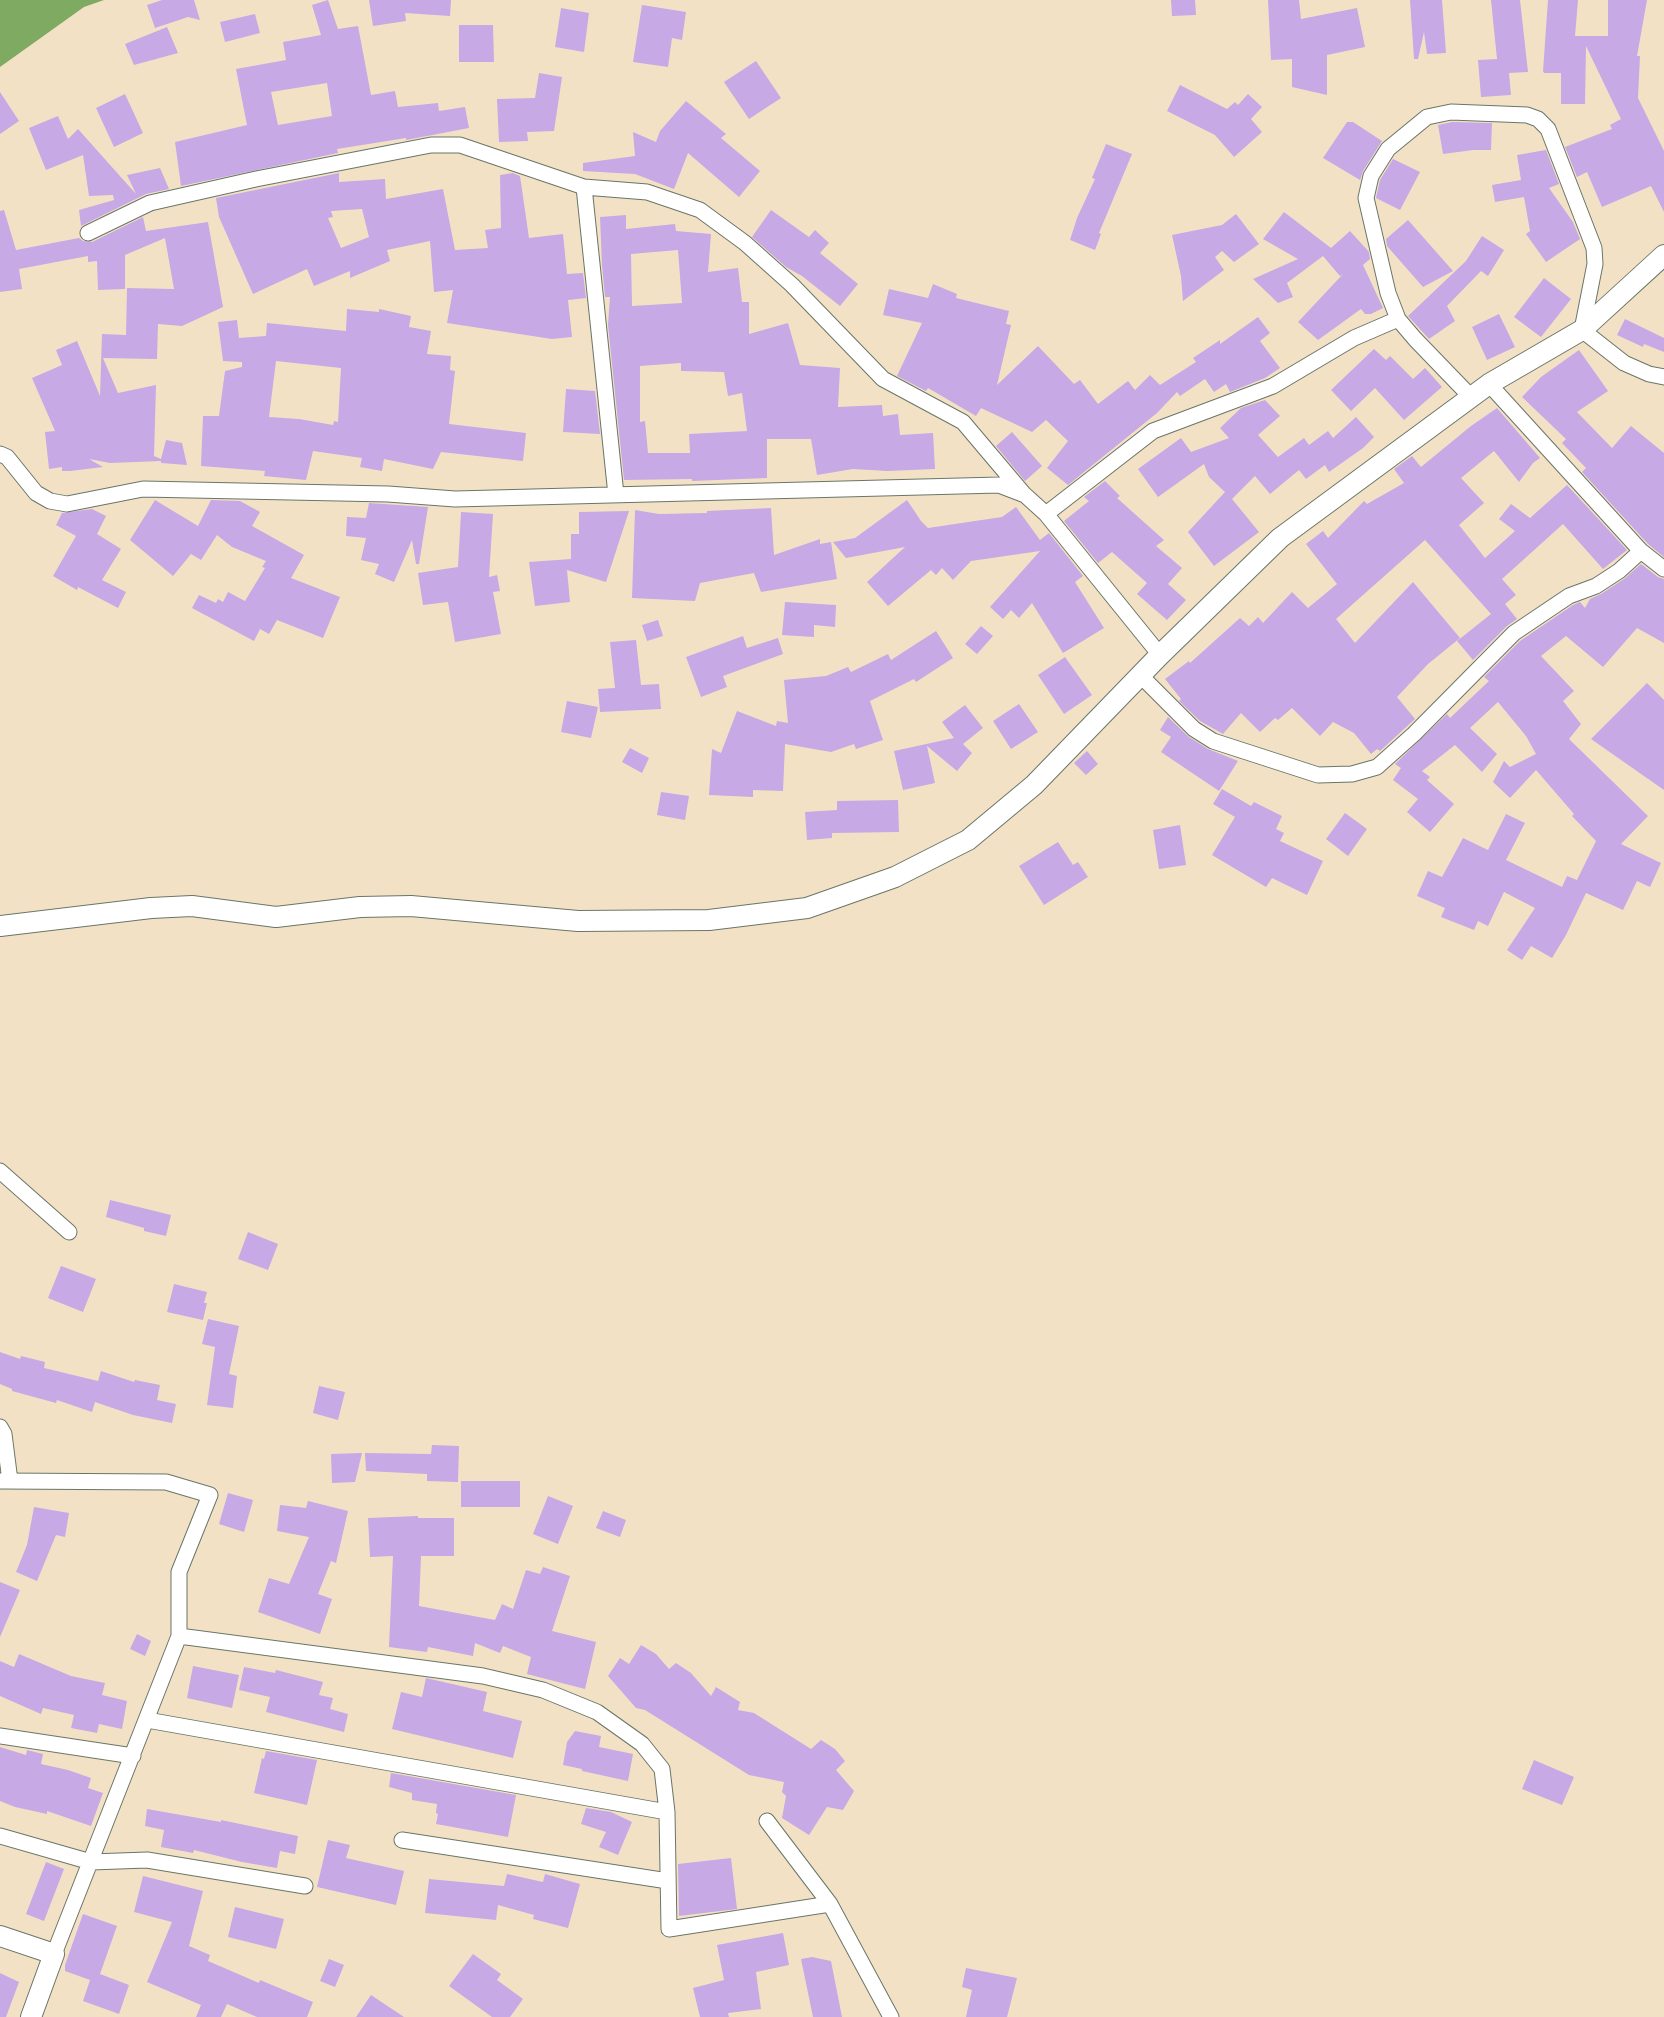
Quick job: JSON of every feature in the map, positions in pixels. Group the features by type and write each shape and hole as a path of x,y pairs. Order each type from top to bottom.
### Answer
{"street":[{"path":"1471,397 1398,319 1388,293 1366,198 1371,176 1388,148 1427,117 1451,112 1527,115 1538,119 1548,129 1594,248 1595,264 1582,330"},
{"path":"88,233 150,203 256,179 431,145 460,146 584,187 646,192 700,210 745,243 792,285 883,379 963,422 1025,495 1046,514 1160,655"},
{"path":"584,187 616,495"},
{"path":"0,926 151,908 192,906 276,917 360,907 411,906 578,921 709,920 807,908 895,877 968,840 1034,785 1140,675 1280,538 1489,384 1582,330 1664,255"},
{"path":"1046,514 1153,431 1273,386 1354,338 1398,319"},
{"path":"1582,330 1624,363 1649,374 1664,377"},
{"path":"1489,384 1641,550 1664,569"},
{"path":"0,454 7,457 36,493 50,501 67,504 143,489 388,494 455,499 999,485 1025,495"},
{"path":"1140,675 1194,729 1213,741 1318,775 1352,774 1377,767 1514,633 1569,596 1596,586 1618,571 1641,550"},
{"path":"0,1171 69,1232"},
{"path":"0,1427 4,1434 5,1481 166,1482 210,1495 179,1572 179,1636 31,2017"},
{"path":"179,1636 483,1676 543,1690 597,1712 642,1744 662,1769 667,1812 669,1929 830,1904"},
{"path":"147,1720 667,1812"},
{"path":"0,1736 133,1756"},
{"path":"767,1821 830,1904 891,2017"},
{"path":"0,1836 91,1862 147,1860 305,1886"},
{"path":"402,1840 668,1881"},
{"path":"0,1936 54,1954"}],"green space":[{"path":"0,0 104,0 84,7 0,67"}],"building":[{"path":"162,0 194,0 200,20 188,17 155,28 147,5"},
{"path":"328,0 338,29 358,26 371,95 395,91 398,107 438,103 439,111 465,107 469,128 406,140 406,138 337,149 338,153 181,186 175,142 247,125 236,69 286,60 283,42 321,35 312,5","holes":["327,83 332,116 278,125 271,92"]},
{"path":"369,0 451,0 450,16 405,13 406,21 373,26"},
{"path":"1171,0 1195,0 1196,15 1172,16"},
{"path":"1268,0 1299,0 1301,19 1357,8 1365,47 1327,55 1327,95 1292,87 1292,59 1271,60"},
{"path":"1410,0 1442,0 1446,53 1427,54 1424,32 1418,59 1414,59"},
{"path":"1491,0 1520,0 1528,72 1509,73 1511,95 1481,97 1478,60 1497,59"},
{"path":"1548,0 1578,0 1575,36 1608,36 1608,0 1647,0 1637,56 1640,56 1638,98 1664,151 1664,212 1651,186 1602,207 1587,172 1577,177 1565,147 1612,129 1610,125 1621,119 1586,46 1585,104 1561,104 1561,73 1544,73 1543,71"},
{"path":"642,5 686,12 682,40 672,38 668,67 633,62"},
{"path":"561,8 589,13 584,52 555,47"},
{"path":"255,14 260,33 225,42 220,22"},
{"path":"459,25 493,25 494,62 459,62"},
{"path":"167,27 178,53 134,65 125,44"},
{"path":"756,61 781,98 749,119 724,82"},
{"path":"539,73 562,77 554,131 527,132 528,141 499,142 497,99 535,98"},
{"path":"1180,85 1227,109 1235,102 1238,105 1248,94 1262,107 1251,119 1262,132 1234,157 1215,135 1167,111"},
{"path":"0,92 19,121 0,134"},
{"path":"125,94 143,133 114,147 96,108"},
{"path":"686,101 726,134 721,138 760,171 739,197 688,153 674,189 635,174 583,171 583,163 635,156 633,132 656,142 660,131"},
{"path":"58,116 68,139 78,129 136,194 127,175 160,168 169,189 146,194 81,226 79,210 114,200 113,195 89,196 83,155 46,170 29,128"},
{"path":"1347,122 1353,122 1382,141 1363,171 1360,180 1323,158"},
{"path":"1452,122 1492,123 1491,150 1443,154 1438,125"},
{"path":"1106,144 1132,154 1099,233 1101,234 1095,250 1070,240 1077,218 1095,179 1092,178"},
{"path":"1546,150 1559,184 1549,188 1573,222 1580,239 1546,262 1526,234 1530,231 1524,197 1495,202 1492,185 1521,180 1517,155"},
{"path":"1393,159 1420,172 1400,210 1376,198 1380,180"},
{"path":"339,173 339,182 385,179 386,199 443,189 455,250 488,248 485,230 501,228 500,175 513,173 520,176 529,238 563,234 567,274 583,273 586,298 568,300 572,337 552,339 447,323 453,290 434,292 430,241 387,250 390,261 350,278 350,271 314,286 307,269 253,294 219,217 216,198","holes":["362,209 369,237 341,248 328,218 333,217 331,211"]},
{"path":"4,210 16,250 79,238 92,242 143,217 146,231 208,222 223,307 182,326 158,324 157,359 103,358 118,393 156,385 154,456 161,459 166,440 182,443 187,465 161,463 161,461 110,463 89,459 103,467 70,471 62,471 62,467 49,469 45,432 55,431 32,378 62,365 56,350 77,341 100,396 102,334 126,335 127,288 174,289 165,238 125,255 125,289 98,290 97,261 88,262 88,256 19,269 22,289 0,292 0,211"},
{"path":"771,210 809,237 815,230 829,243 820,253 858,284 840,306 802,276 786,267 752,237"},
{"path":"1284,212 1331,248 1350,231 1369,252 1370,259 1363,265 1383,308 1371,314 1365,314 1361,309 1318,340 1298,322 1343,274 1340,276 1323,256 1287,283 1293,297 1278,303 1253,279 1298,259 1263,239"},
{"path":"1236,214 1259,244 1234,262 1222,251 1215,257 1224,270 1183,301 1181,276 1172,235 1222,225"},
{"path":"626,215 626,229 675,224 676,231 711,234 708,272 738,268 742,302 749,302 749,334 788,323 800,365 840,368 838,407 882,405 883,416 898,414 900,435 933,433 935,469 887,471 853,469 817,475 811,439 767,439 767,478 692,481 692,479 624,480 608,325 610,297 605,297 600,217","holes":["678,250 682,303 632,306 631,254","681,363 681,371 724,372 728,396 742,393 747,431 689,434 690,453 648,453 645,421 640,422 640,366"]},
{"path":"1408,220 1453,271 1423,287 1387,246 1386,239"},
{"path":"1482,236 1504,250 1488,276 1481,271 1447,306 1455,321 1429,339 1408,316 1466,261"},
{"path":"1544,278 1571,299 1541,337 1514,317"},
{"path":"933,284 957,294 956,298 1009,311 1006,324 1011,325 997,385 1038,346 1074,384 1080,380 1098,404 1128,381 1135,390 1150,375 1160,385 1196,362 1193,358 1220,340 1220,344 1258,317 1270,333 1260,341 1280,368 1265,378 1230,392 1226,384 1214,392 1205,379 1180,396 1177,392 1157,413 1068,485 1047,468 1068,441 1046,420 1032,432 981,408 976,416 928,388 926,391 897,376 922,323 883,315 889,289 928,298"},
{"path":"347,309 379,312 379,309 411,316 409,327 431,331 427,354 451,356 450,370 455,371 449,424 526,433 523,461 441,452 433,469 384,459 382,471 360,467 362,458 313,451 306,480 264,476 265,471 201,466 203,416 219,416 225,371 242,367 242,362 223,361 218,322 237,320 239,338 266,336 267,323 346,331","holes":["276,361 341,368 338,422 334,421 333,425 269,417"]},
{"path":"1499,314 1515,347 1487,360 1472,327"},
{"path":"1625,319 1664,338 1664,352 1644,344 1643,347 1617,335"},
{"path":"1374,349 1386,360 1390,356 1413,379 1425,368 1442,387 1404,420 1375,388 1351,411 1331,390"},
{"path":"1579,350 1608,391 1577,412 1612,448 1631,426 1664,453 1664,557 1648,544 1582,472 1586,468 1562,443 1566,439 1522,397 1541,377"},
{"path":"566,389 595,391 600,434 563,432"},
{"path":"1265,400 1280,416 1258,435 1278,457 1304,438 1309,445 1328,431 1333,438 1356,417 1374,437 1363,448 1329,472 1325,465 1306,479 1299,470 1270,494 1255,476 1232,499 1259,532 1214,566 1188,532 1225,492 1209,477 1204,464 1158,497 1138,469 1181,438 1191,452 1229,438 1220,428 1241,408"},
{"path":"1497,408 1540,458 1533,463 1519,482 1494,451 1461,478 1484,503 1459,525 1485,558 1515,531 1499,519 1511,504 1530,518 1567,485 1627,550 1603,569 1563,524 1502,579 1516,595 1505,604 1517,619 1473,660 1457,641 1491,614 1425,540 1336,619 1355,643 1413,582 1460,638 1428,664 1397,697 1415,719 1380,751 1377,749 1371,754 1354,733 1333,722 1320,736 1292,708 1278,720 1275,718 1260,732 1241,713 1223,734 1200,721 1179,701 1181,699 1165,679 1189,661 1190,663 1240,618 1249,626 1258,617 1263,623 1292,592 1308,608 1337,584 1306,544 1323,531 1328,538 1364,501 1367,504 1404,483 1394,469 1412,456 1421,467"},
{"path":"1012,432 1042,466 1025,481 996,446"},
{"path":"1105,481 1120,496 1117,498 1164,540 1156,546 1182,568 1168,584 1186,600 1167,620 1137,594 1147,583 1112,552 1098,563 1064,521 1089,501 1084,497"},
{"path":"155,500 198,526 211,500 240,501 260,512 252,526 304,555 291,578 340,597 323,638 277,620 269,634 260,629 254,641 192,608 199,595 216,603 218,599 223,602 228,592 245,601 265,568 262,567 266,561 232,547 217,535 201,560 191,554 173,576 130,540"},
{"path":"907,500 928,528 1002,517 1016,507 1040,540 1049,533 1083,576 1075,582 1104,628 1063,653 1032,603 1019,618 1011,610 1003,619 990,607 1040,551 971,561 953,580 942,568 936,575 931,570 888,606 867,582 905,547 846,558 833,542 855,538"},
{"path":"369,503 428,507 419,564 416,564 412,540 394,582 375,574 379,564 361,560 366,538 346,536 347,517 366,518"},
{"path":"771,508 774,555 820,539 820,544 831,542 837,579 761,592 754,573 700,583 695,601 632,598 635,510 659,514"},
{"path":"92,509 106,516 97,534 121,549 102,580 126,592 118,608 78,587 77,590 53,576 76,536 56,525 62,513"},
{"path":"629,511 606,582 567,570 570,602 535,606 529,562 571,559 571,534 579,534 579,512"},
{"path":"461,512 493,514 489,577 497,575 500,591 493,592 501,634 455,642 448,602 423,605 418,573 458,567"},
{"path":"1641,564 1664,579 1664,643 1637,628 1603,667 1566,636 1541,656 1574,691 1563,701 1581,724 1569,739 1648,816 1621,844 1661,863 1650,887 1637,881 1623,910 1586,893 1552,958 1531,946 1522,960 1507,950 1535,908 1504,892 1488,926 1478,921 1474,930 1441,917 1445,908 1417,896 1428,871 1442,877 1463,838 1488,850 1506,814 1525,823 1506,860 1562,887 1567,876 1577,880 1596,841 1572,816 1574,814 1536,770 1510,798 1493,782 1504,761 1510,767 1536,754 1526,736 1498,702 1470,728 1497,754 1482,772 1455,745 1422,771 1430,777 1427,780 1454,804 1430,832 1407,812 1418,799 1393,780 1401,768 1395,764 1447,714 1450,718 1489,681 1484,677 1520,641 1573,605 1580,602 1585,608 1590,599 1624,579"},
{"path":"785,602 836,605 835,627 814,625 814,637 782,635"},
{"path":"658,620 663,636 647,641 642,625"},
{"path":"981,626 993,636 977,654 965,644"},
{"path":"936,631 953,658 916,682 914,679 870,701 883,740 856,749 854,744 831,752 785,744 783,791 753,790 753,797 709,795 712,749 721,753 737,711 776,726 777,721 788,723 784,680 826,676 848,667 851,672 888,654 891,660"},
{"path":"743,636 747,648 778,638 783,654 723,676 727,687 701,697 686,657"},
{"path":"636,640 641,685 659,684 661,709 600,712 598,689 615,688 610,642"},
{"path":"1065,657 1092,695 1064,714 1038,675"},
{"path":"1647,683 1664,700 1664,790 1591,739"},
{"path":"567,701 598,707 591,738 561,732"},
{"path":"1019,704 1038,732 1011,749 993,721"},
{"path":"965,705 983,728 963,744 972,753 957,771 927,746 935,783 903,790 894,751 954,738 942,722"},
{"path":"1168,717 1189,737 1208,749 1238,761 1219,791 1161,752 1171,737 1160,730"},
{"path":"630,748 649,758 642,773 622,762"},
{"path":"1087,751 1098,764 1086,775 1074,763"},
{"path":"1222,789 1251,806 1254,802 1282,816 1276,829 1284,833 1280,841 1323,861 1307,895 1272,878 1266,887 1212,855 1235,817 1213,804"},
{"path":"661,792 689,796 685,820 657,815"},
{"path":"898,800 899,832 832,833 832,838 807,840 805,812 837,810 837,801"},
{"path":"1345,813 1367,829 1348,856 1326,839"},
{"path":"1180,825 1186,865 1159,869 1153,830"},
{"path":"1058,842 1073,865 1078,862 1088,877 1044,905 1019,866"},
{"path":"110,1200 171,1215 166,1236 144,1231 144,1228 106,1217"},
{"path":"248,1232 278,1244 268,1270 238,1259"},
{"path":"61,1266 96,1279 83,1312 48,1298"},
{"path":"174,1284 207,1292 203,1320 167,1312"},
{"path":"208,1319 239,1326 229,1374 237,1376 233,1408 207,1405 215,1347 202,1344"},
{"path":"0,1352 20,1359 21,1356 45,1362 44,1368 98,1381 101,1371 134,1382 135,1380 160,1385 157,1400 176,1404 172,1423 133,1415 95,1402 92,1412 57,1400 56,1403 12,1391 0,1384"},
{"path":"319,1386 345,1392 338,1420 313,1413"},
{"path":"432,1445 459,1446 458,1482 427,1481 427,1474 366,1471 365,1453 431,1454"},
{"path":"362,1453 355,1482 332,1483 331,1454"},
{"path":"461,1481 520,1481 520,1507 461,1507"},
{"path":"228,1493 253,1500 244,1532 219,1524"},
{"path":"548,1496 573,1506 558,1544 533,1534"},
{"path":"308,1501 348,1511 336,1563 331,1561 318,1594 332,1599 320,1634 258,1612 269,1578 289,1584 309,1537 277,1531 280,1505 306,1508"},
{"path":"34,1507 69,1513 65,1537 56,1535 37,1581 16,1572 27,1545"},
{"path":"603,1511 626,1520 620,1537 596,1528"},
{"path":"418,1516 418,1518 454,1518 454,1556 421,1556 419,1606 495,1620 502,1604 513,1609 526,1570 540,1574 543,1567 570,1576 552,1631 596,1642 585,1689 527,1674 531,1657 503,1646 500,1653 475,1643 473,1656 428,1647 427,1652 389,1647 393,1556 370,1557 368,1518"},
{"path":"0,1582 20,1590 0,1637"},
{"path":"137,1634 151,1641 145,1656 130,1649"},
{"path":"641,1645 656,1654 669,1669 676,1663 691,1673 711,1696 716,1687 740,1702 738,1710 754,1713 811,1749 821,1740 835,1749 845,1761 836,1770 854,1791 843,1810 827,1807 809,1835 782,1818 786,1796 782,1792 784,1782 749,1775 645,1710 636,1708 608,1676 620,1658 629,1664"},
{"path":"19,1654 71,1676 105,1683 102,1695 127,1701 122,1729 99,1724 97,1733 71,1728 74,1715 43,1708 41,1714 0,1696 0,1661 14,1667"},
{"path":"193,1666 239,1675 232,1708 187,1698"},
{"path":"244,1667 275,1673 276,1670 323,1682 319,1695 333,1698 330,1709 348,1714 344,1732 266,1712 270,1697 239,1690"},
{"path":"426,1678 487,1692 483,1711 522,1721 513,1758 392,1729 401,1692 422,1697"},
{"path":"575,1731 601,1736 599,1747 633,1754 628,1781 563,1765 567,1742"},
{"path":"0,1747 26,1755 27,1750 43,1754 41,1764 91,1778 88,1788 103,1793 91,1826 47,1811 47,1814 0,1801"},
{"path":"266,1751 317,1760 307,1805 254,1793 262,1758 264,1759"},
{"path":"1534,1760 1574,1777 1562,1805 1522,1789"},
{"path":"391,1773 516,1795 508,1837 436,1824 437,1804 412,1800 412,1793 389,1787"},
{"path":"586,1808 611,1812 632,1822 618,1855 599,1847 606,1832 581,1824"},
{"path":"147,1809 221,1822 221,1820 298,1836 295,1854 280,1851 277,1868 194,1850 193,1853 161,1847 164,1830 145,1826"},
{"path":"328,1840 350,1845 346,1858 404,1871 396,1905 317,1887"},
{"path":"731,1858 737,1909 679,1916 678,1864"},
{"path":"46,1862 64,1869 44,1921 26,1914"},
{"path":"507,1874 543,1882 545,1874 580,1884 568,1928 533,1919 534,1915 498,1905 496,1920 425,1913 429,1879 504,1886"},
{"path":"143,1876 203,1891 189,1946 210,1955 208,1961 259,1983 260,1980 313,2002 307,2017 257,2017 227,2004 221,2017 196,2017 201,2005 147,1982 172,1922 134,1912"},
{"path":"235,1907 284,1919 276,1949 228,1937"},
{"path":"83,1914 117,1926 100,1974 129,1985 119,2014 83,2001 90,1980 65,1971 65,1965"},
{"path":"783,1933 789,1965 756,1972 761,2009 728,2013 729,2017 700,2017 693,1988 724,1980 717,1945"},
{"path":"473,1954 501,1974 497,1980 523,1999 510,2017 492,2017 449,1986"},
{"path":"812,1957 831,1961 842,2017 813,2017 801,1959"},
{"path":"329,1959 344,1965 335,1987 320,1981"},
{"path":"966,1968 1017,1978 1007,2017 966,2017 972,1990 962,1987"},
{"path":"0,1973 19,1982 6,2017 0,2017"},
{"path":"371,1995 404,2017 356,2017"}]}
